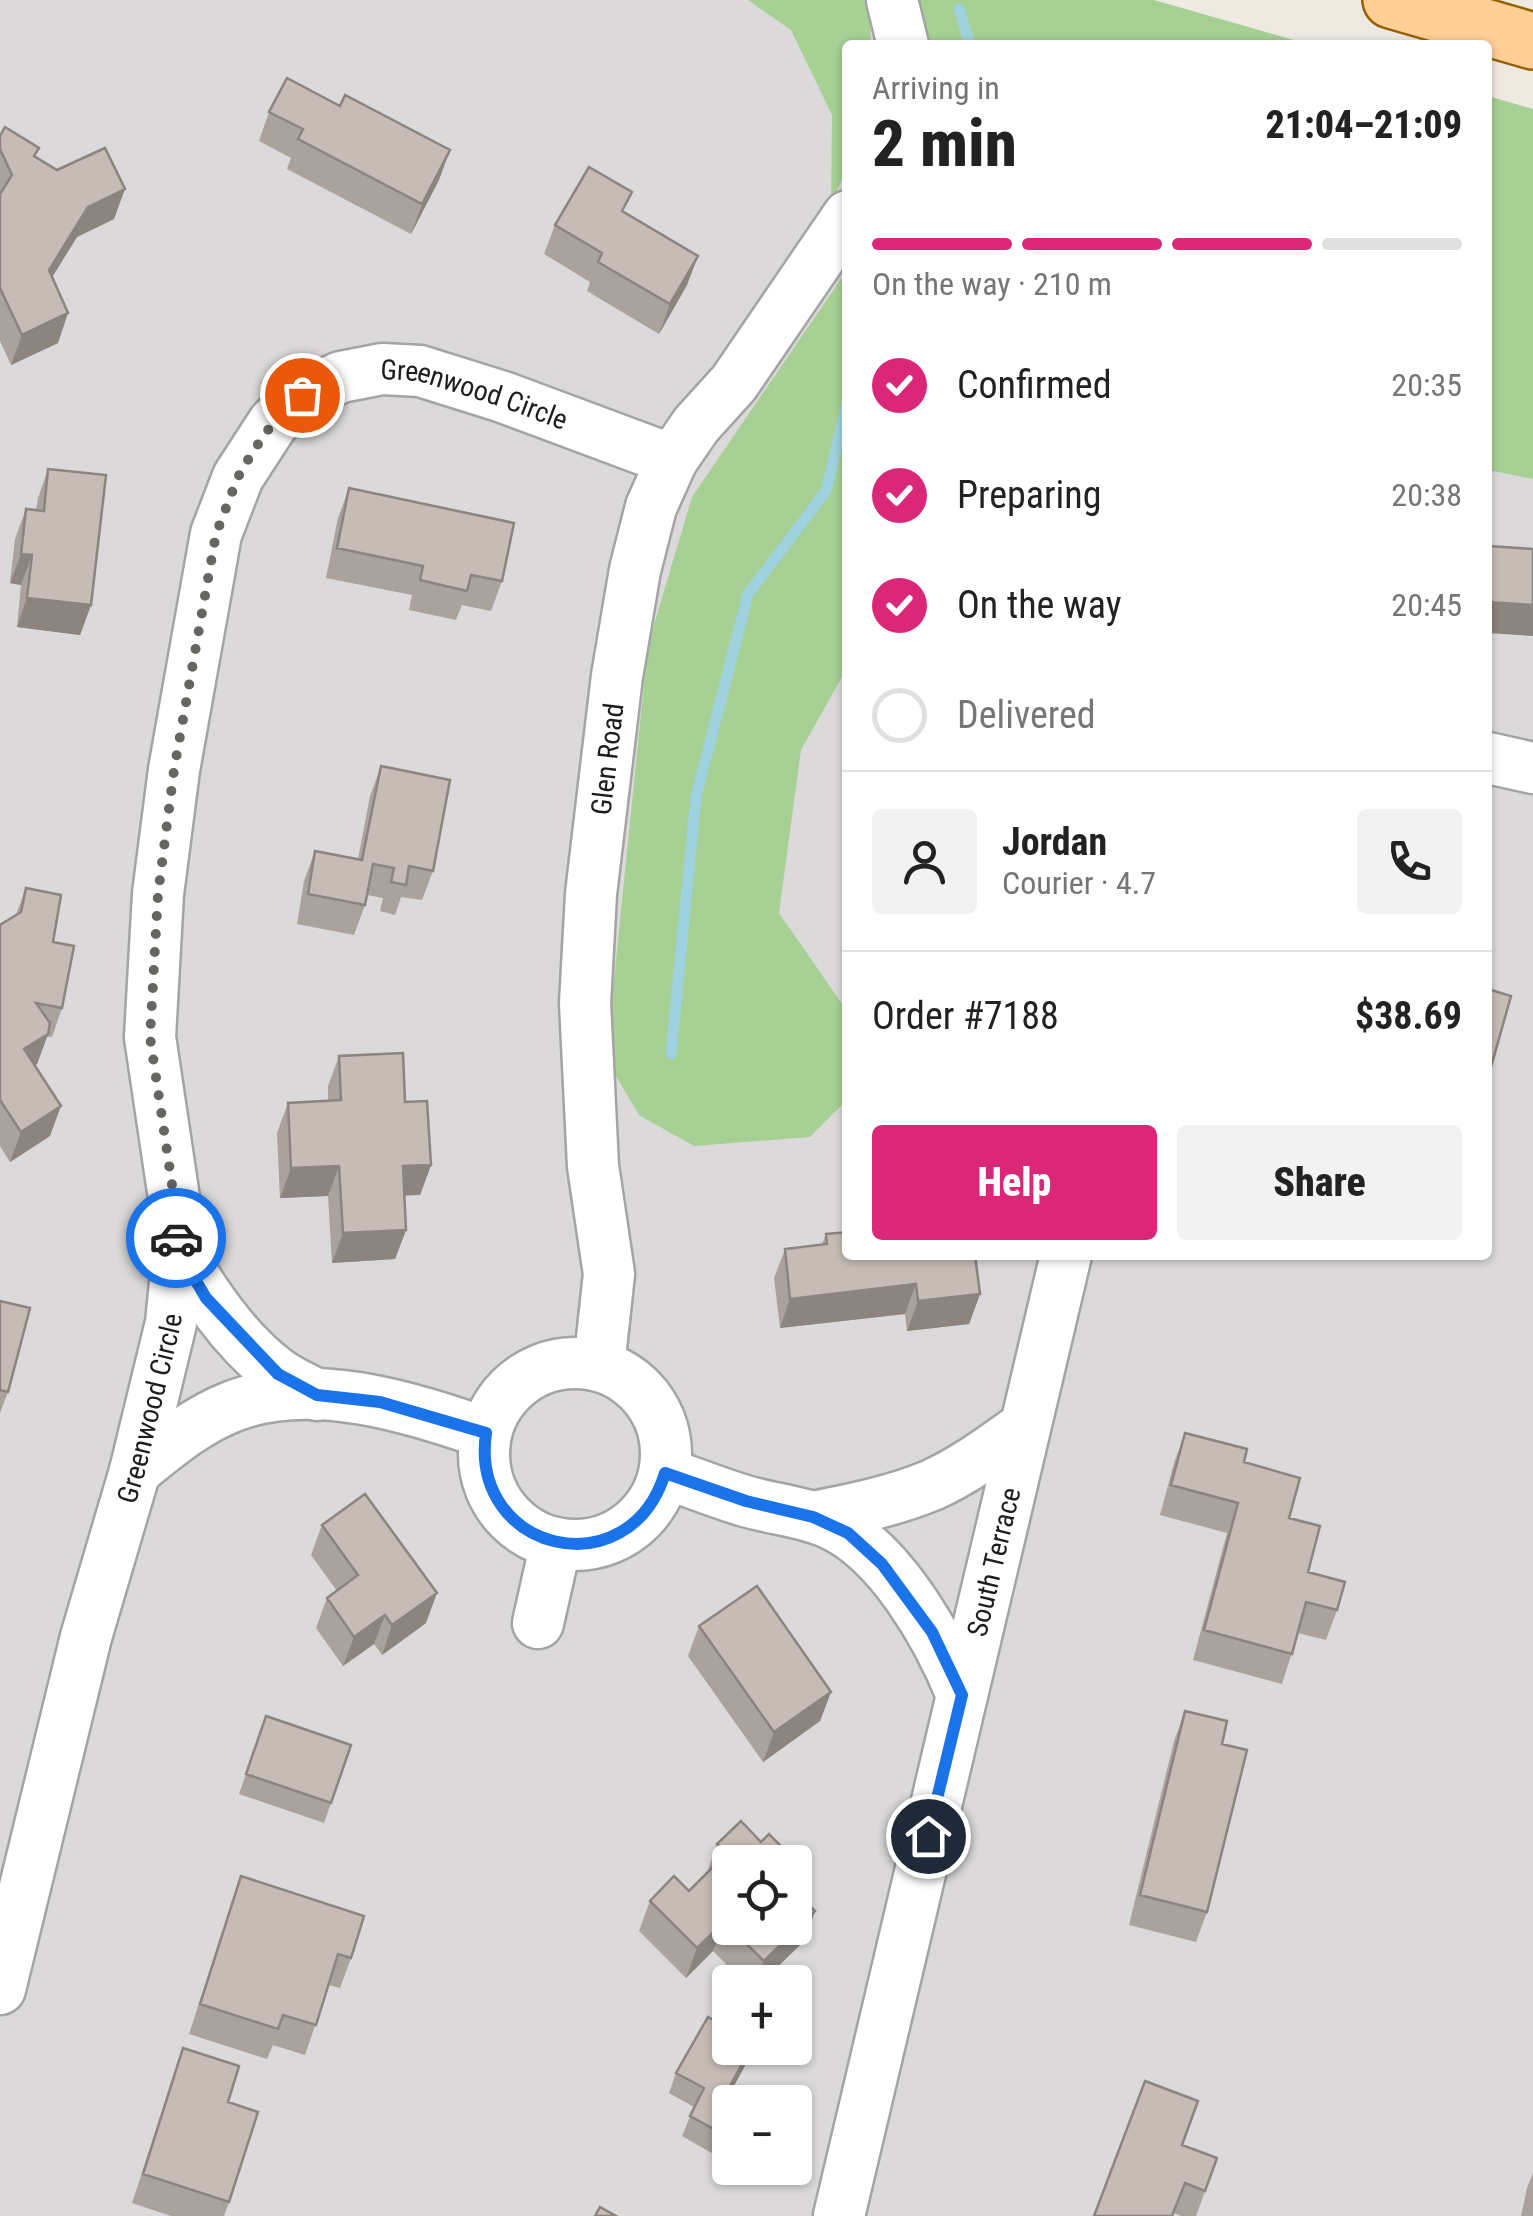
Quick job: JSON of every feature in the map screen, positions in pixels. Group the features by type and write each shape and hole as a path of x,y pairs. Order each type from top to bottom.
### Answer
{"main road":[{"path":"1398,1 1465,10 1533,41"}],"street":[{"path":"892,0 902,40"},
{"name":"Glen Road","path":"599,1366 609,1274 592,1166 585,1003 591,894 617,676 635,570 651,507 672,460 734,383 842,225"},
{"name":"Greenwood Circle","path":"0,1988 86,1636 135,1471 171,1323 176,1247 174,1198 150,1037 158,894 174,770 216,534 238,477 273,423 302,395 341,377 382,369 420,372 503,397 672,460"},
{"path":"1492,759 1533,768"},
{"path":"176,1247 206,1298 264,1362 317,1395"},
{"name":"South Terrace","path":"839,2216 1065,1260"},
{"path":"578,1362 599,1366 616,1372 642,1391 660,1418 667,1450 665,1473 648,1509 626,1530 601,1542 556,1543 526,1531 508,1515 490,1488 486,1433 494,1411 512,1387 539,1370 578,1362"},
{"path":"135,1471 187,1430 230,1407 269,1396 317,1395 380,1402 486,1433"},
{"path":"813,1517 874,1504 933,1485 978,1460 1024,1427"},
{"path":"665,1473 746,1501 813,1517 848,1533 882,1564 932,1632 962,1695"},
{"path":"538,1623 556,1543"}],"shaded area":[{"path":"0,0 1135,0 1276,40 842,40 842,1260 1492,1260 1492,101 1533,113 1533,2216 0,2216"}],"green space":[{"path":"748,0 864,0 870,17 871,40 842,40 842,179 831,204 832,115 791,30"},
{"path":"913,0 1154,0 1294,40 921,40"},
{"path":"1492,97 1533,109 1533,479 1492,471"},
{"path":"842,277 842,677 801,750 779,913 842,1004 842,1105 810,1137 694,1146 639,1115 606,1059 648,645 692,497"}],"building":[{"path":"287,78 340,106 345,95 450,150 422,204 298,139 303,129 269,112"},
{"path":"5,127 39,148 34,156 57,170 105,148 125,189 88,207 49,270 68,313 22,335 0,288 0,194 12,175 0,149"},
{"path":"589,167 632,192 622,211 698,256 670,304 598,262 602,253 555,225"},
{"path":"48,469 106,475 91,605 27,598 32,555 21,554 26,509 44,511"},
{"path":"349,488 514,523 502,581 471,575 467,591 420,580 423,566 337,548"},
{"path":"1492,546 1533,549 1533,605 1492,602"},
{"path":"381,766 450,780 433,871 409,866 406,885 391,882 394,868 373,864 365,905 308,894 315,851 362,860"},
{"path":"26,888 61,895 53,942 74,946 62,1008 36,1003 50,1023 48,1034 24,1049 61,1106 21,1132 0,1100 0,925 21,912"},
{"path":"1492,990 1511,996 1492,1063"},
{"path":"403,1053 405,1102 427,1101 431,1165 403,1166 406,1230 343,1233 339,1166 291,1168 288,1103 341,1100 339,1056"},
{"path":"842,1233 842,1260 976,1260 980,1294 918,1301 916,1284 790,1299 785,1249 827,1244 826,1234"},
{"path":"0,1301 30,1308 8,1392 0,1390"},
{"path":"1185,1433 1247,1449 1244,1462 1300,1478 1289,1518 1320,1526 1308,1572 1345,1582 1337,1610 1306,1602 1292,1654 1204,1630 1238,1503 1171,1485"},
{"path":"365,1494 437,1593 392,1625 385,1615 354,1637 327,1598 358,1575 322,1525"},
{"path":"757,1586 831,1692 774,1732 699,1626"},
{"path":"1185,1711 1227,1721 1222,1744 1247,1750 1207,1912 1140,1895"},
{"path":"266,1716 351,1745 331,1803 246,1774"},
{"path":"741,1821 761,1842 769,1834 780,1845 717,1844"},
{"path":"712,1868 712,1934 697,1948 650,1901 674,1876 689,1891"},
{"path":"241,1876 364,1916 351,1958 338,1954 316,2025 283,2015 278,2029 200,2004"},
{"path":"748,1945 780,1945 764,1961"},
{"path":"708,2017 712,2019 712,2065 742,2065 730,2085 712,2085 712,2128 690,2116 704,2088 676,2073"},
{"path":"183,2048 239,2066 228,2102 258,2112 229,2202 143,2174"},
{"path":"1145,2081 1198,2101 1182,2145 1217,2158 1205,2191 1185,2183 1172,2216 1094,2216"},
{"path":"600,2207 616,2216 595,2216"}],"waterway":[{"path":"959,9 968,40"},
{"path":"671,1054 696,797 748,594 826,491 842,424"}],"way so far":[{"path":"176,1238 174,1198 150,1037 158,894 174,770 216,534 238,477 252,453 273,423 302,395"}],"route":[{"path":"176,1238 176,1247 206,1298 278,1374 317,1395 380,1402 486,1433 484,1449 490,1488 508,1515 526,1531 556,1543 601,1542 626,1530 648,1509 665,1473 746,1501 813,1517 848,1533 882,1564 932,1632 962,1695 928,1836"}]}
